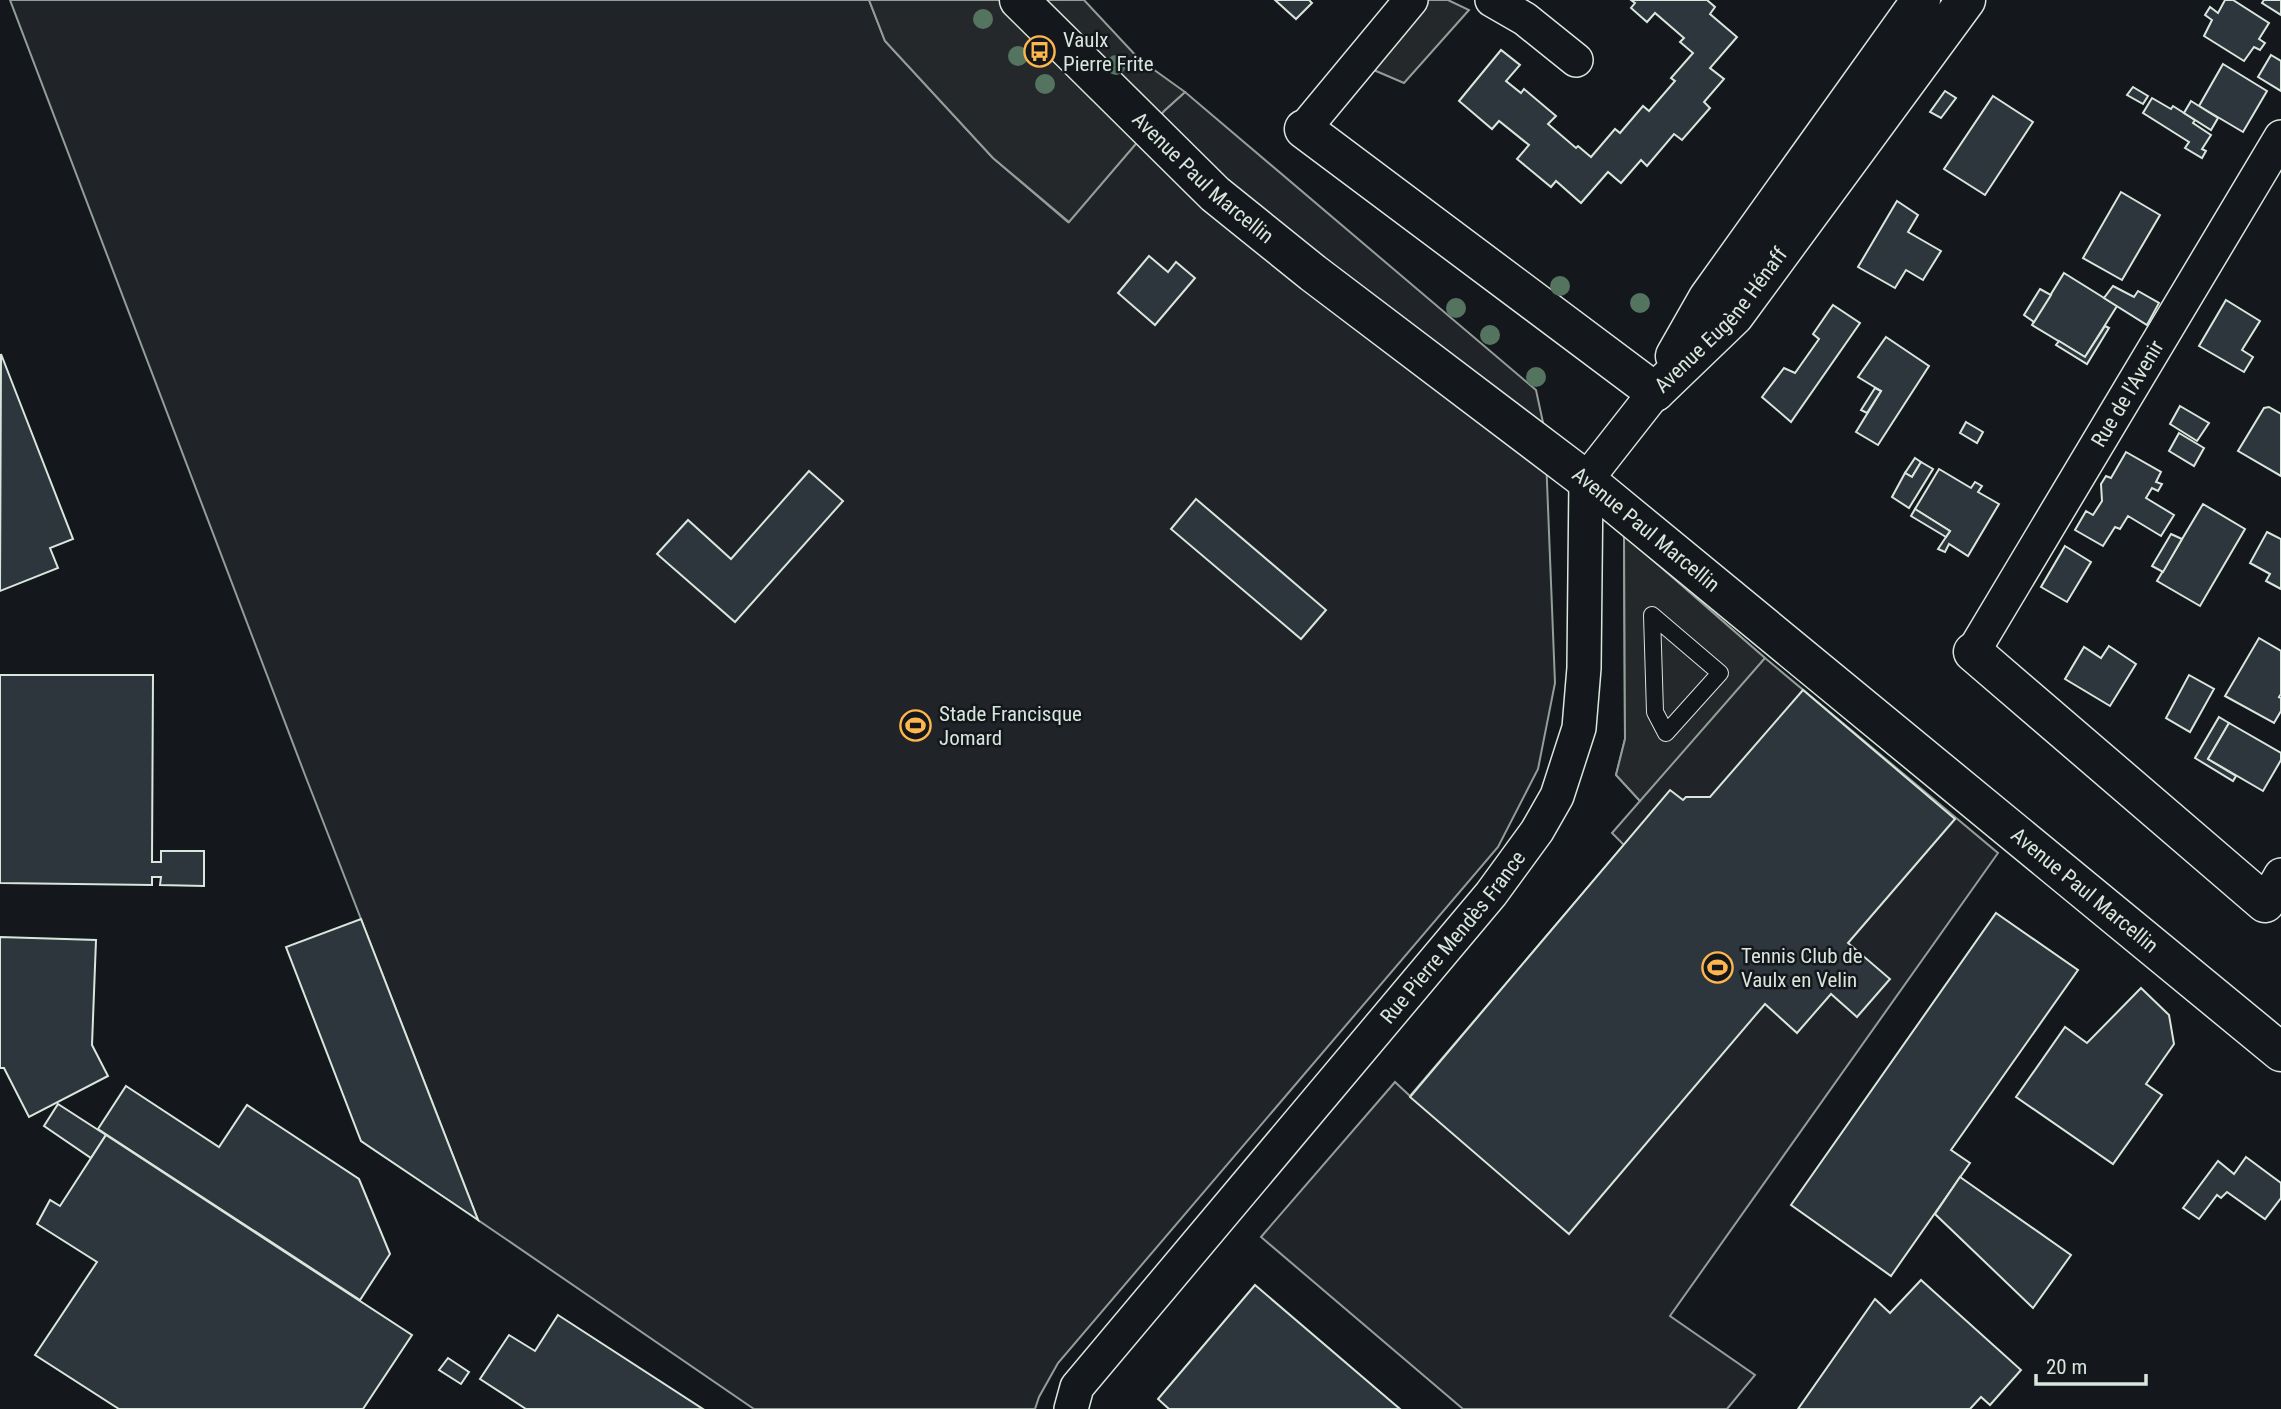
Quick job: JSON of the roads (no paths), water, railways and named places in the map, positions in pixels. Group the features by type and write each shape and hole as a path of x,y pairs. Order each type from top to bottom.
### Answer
{"main road":[{"name":"Avenue Paul Marcellin","path":"1019,0 1215,194 1313,273 1586,480 2281,1052"},
{"name":"Avenue Eugène Hénaff","path":"1655,392 1708,298 1921,0"},
{"name":"Avenue Eugène Hénaff","path":"1655,392 1734,316 1966,0"},
{"path":"1304,129 1655,392"},
{"path":"1973,652 2273,889"}],"street":[{"path":"1304,129 1411,0"},
{"path":"1492,0 1525,19 1576,60"},
{"name":"Rue de l'Avenir","path":"1973,652 2281,136"},
{"path":"1586,480 1655,392"},
{"name":"Rue Pierre Mendès France","path":"1071,1409 1077,1387 1492,894 1537,831 1557,796 1579,728 1584,668 1586,480"}],"lane":[{"path":"1652,615 1720,673 1666,733 1655,712 1652,615"}],"place":[{"name":"Vaulx Pierre Frite","path":"1040,52"},
{"name":"Stade Francisque Jomard","path":"916,726"},
{"name":"Tennis Club de Vaulx en Velin","path":"1718,968"}]}
